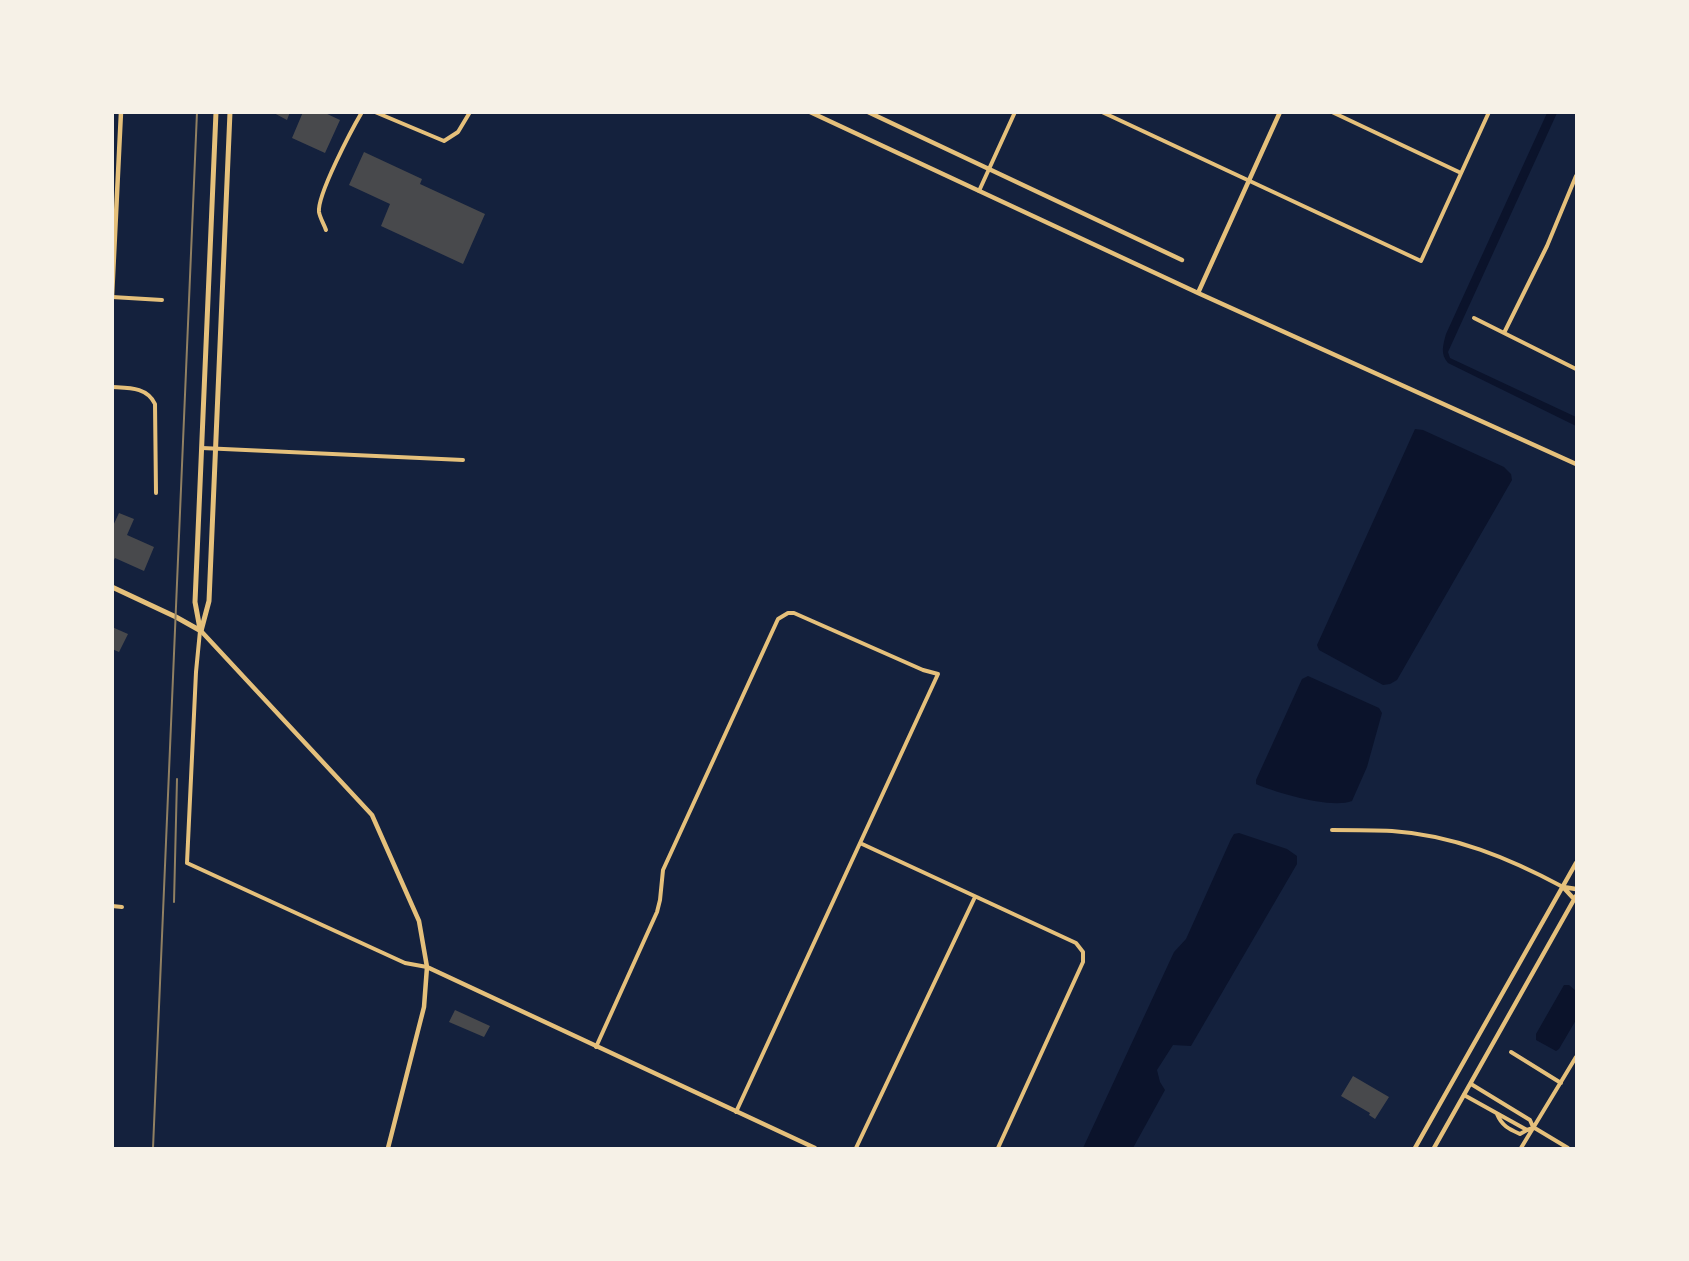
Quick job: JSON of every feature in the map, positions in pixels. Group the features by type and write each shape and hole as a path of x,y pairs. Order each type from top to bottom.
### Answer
{"main road":[{"path":"201,631 195,602 216,112"},
{"path":"201,631 209,601 230,112"},
{"path":"112,587 201,631"}],"street":[{"path":"121,112 112,297 162,300"},
{"path":"326,230 319,211 322,196 362,112"},
{"path":"375,112 444,141 458,132 470,112"},
{"path":"810,112 1198,293 1576,464"},
{"path":"868,112 1182,260"},
{"path":"979,192 1015,112"},
{"path":"1102,112 1421,261 1489,112"},
{"path":"1198,293 1280,112"},
{"path":"1332,112 1461,173"},
{"path":"1504,333 1547,246 1576,176"},
{"path":"1474,318 1576,369"},
{"path":"112,387 143,391 155,404 156,493"},
{"path":"202,448 463,460"},
{"path":"596,1047 657,912 663,870 778,619 788,613 800,615 923,670 938,674 736,1112"},
{"path":"201,631 196,672 187,863 405,963 427,967 815,1149"},
{"path":"201,631 372,814 419,921 427,967 424,1007 388,1149"},
{"path":"1332,830 1392,831 1426,835 1461,843 1504,858 1563,887 1576,899 1434,1149"},
{"path":"860,843 1076,943 1083,952 1083,962 998,1149"},
{"path":"1414,1149 1576,863"},
{"path":"1563,887 1576,889"},
{"path":"856,1149 975,897"},
{"path":"112,906 122,907"},
{"path":"1511,1052 1561,1083"},
{"path":"1521,1149 1576,1057"},
{"path":"1471,1084 1530,1120 1533,1127 1568,1149"},
{"path":"1464,1095 1527,1130"},
{"path":"1497,1114 1501,1124 1520,1134 1533,1127"}],"water":[{"path":"1547,113 1557,113 1448,352 1450,358 1576,417 1576,426 1448,363 1443,353 1446,334"},
{"path":"1415,429 1423,430 1504,467 1511,474 1512,480 1397,680 1383,685 1319,650 1317,645"},
{"path":"1308,676 1379,708 1382,713 1367,767 1352,801 1318,802 1277,792 1256,784 1302,679"},
{"path":"1239,833 1287,849 1297,856 1297,864 1191,1046 1173,1045 1157,1070 1165,1090 1133,1148 1083,1148 1174,952 1186,939 1231,839 1234,834"},
{"path":"1564,985 1569,985 1576,991 1576,1020 1556,1051 1536,1040 1536,1034"}],"building":[{"path":"272,112 290,112 287,120"},
{"path":"303,112 323,112 340,120 325,153 292,138"},
{"path":"364,152 422,179 420,184 485,214 463,264 381,226 390,204 349,185"},
{"path":"119,513 134,519 127,535 154,547 144,571 115,558 112,564 112,528"},
{"path":"112,627 128,634 119,652 112,649"},
{"path":"455,1010 490,1026 484,1037 449,1022"},
{"path":"1353,1076 1389,1097 1375,1119 1369,1115 1370,1113 1341,1096"}],"railway":[{"path":"153,1148 197,112"},
{"path":"174,902 177,779"}]}
